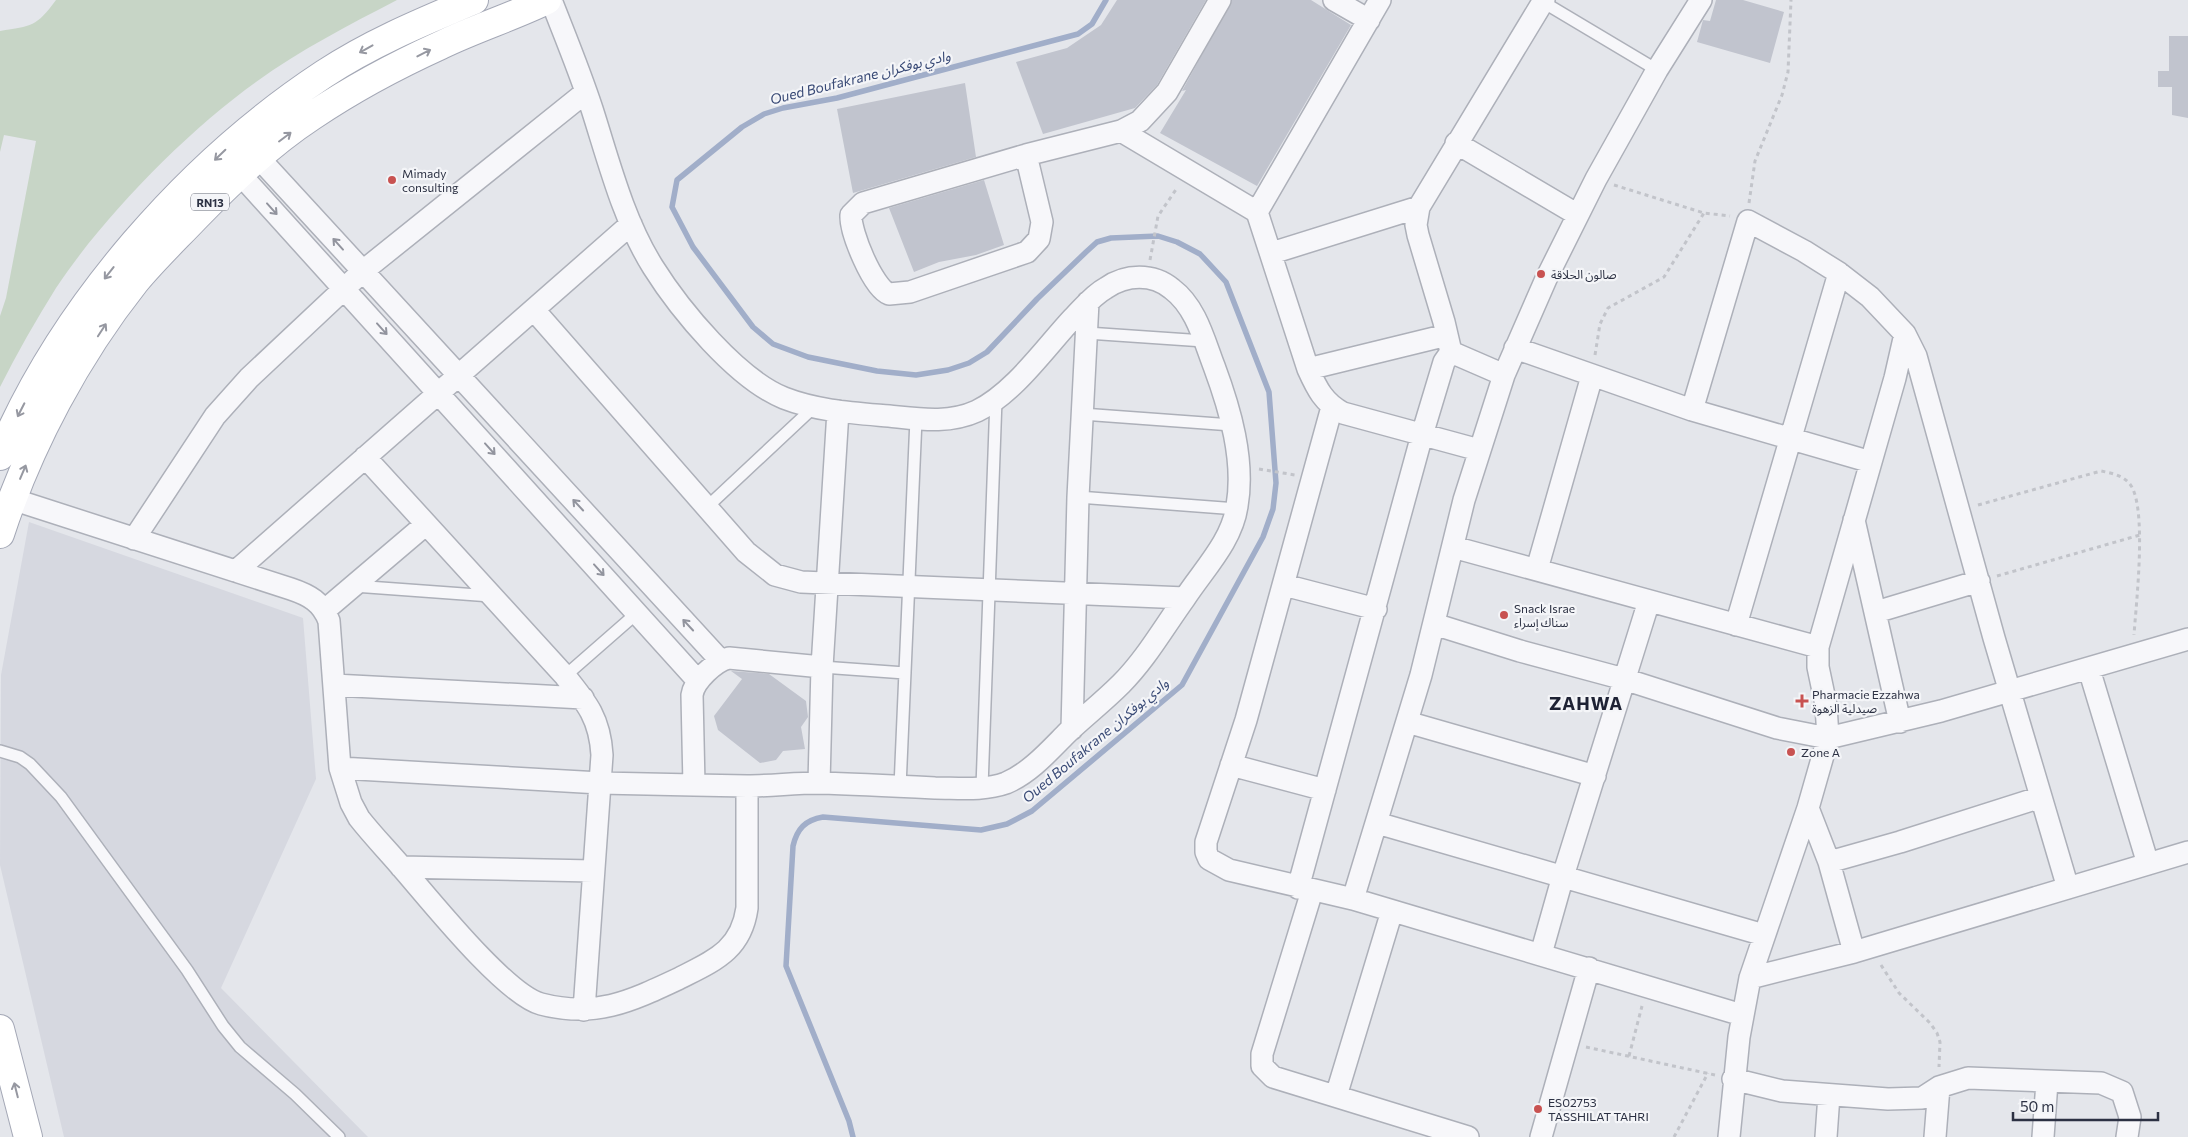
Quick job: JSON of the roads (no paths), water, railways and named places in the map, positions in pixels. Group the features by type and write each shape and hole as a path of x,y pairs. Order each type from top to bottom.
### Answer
{"main road":[{"name":"RN13","path":"0,456 23,406 44,369 126,250 228,147 324,74 410,27 474,0"},
{"name":"RN13","path":"0,534 12,498 44,427 88,350 116,308 136,282 249,165 311,117 406,62 442,44 547,0"},
{"path":"0,1029 28,1137"}],"street":[{"path":"340,768 600,783 747,786 819,783 982,787 1001,785 1012,780 1042,757 1128,677 1228,535 1237,509 1239,468 1228,404 1188,305 1174,289 1160,281 1131,277 1104,288 1088,302 1008,390 996,400 961,417 941,420 916,419 838,411 814,407 768,391 725,355 684,308 653,266 631,224 586,92 551,0"},
{"path":"1026,154 1042,222 1042,232 1034,246 1017,256 910,292 889,294 878,286 852,228 851,215 856,208 863,203 1026,154 1121,131 1140,121 1167,92 1220,0"},
{"path":"1334,0 1369,20"},
{"path":"1257,212 1380,0"},
{"path":"1468,1137 1273,1076 1262,1066 1262,1054 1305,889 1325,790 1449,343 1418,235 1416,225 1419,207 1456,143 1544,1"},
{"path":"1353,899 1407,722 1479,450 1504,375 1515,348 1596,179 1658,70 1692,3"},
{"path":"134,538 215,416 250,378 362,271 586,92"},
{"path":"1121,131 1257,212 1272,252 1308,369 1317,390 1332,407 1343,413 1479,450"},
{"path":"1456,143 1578,215"},
{"path":"249,165 362,271 721,661"},
{"path":"249,165 345,288 698,681"},
{"path":"1272,252 1419,207"},
{"path":"1692,410 1748,221 1774,233 1839,273 1870,297 1905,334 1916,356 1930,400 1958,510 2068,888"},
{"path":"236,571 631,224"},
{"path":"1736,625 1839,273"},
{"path":"1072,729 1074,593 1088,302"},
{"path":"534,310 706,508 746,552 775,576 789,581 1185,598"},
{"path":"1729,1137 1733,1079 1742,1015 1750,978 1808,808 1828,738 1826,705 1818,667 1818,647 1871,462 1905,334"},
{"path":"1308,369 1449,343 1504,375"},
{"path":"1515,348 1692,410 1871,462"},
{"path":"1537,569 1592,376"},
{"path":"1332,407 1284,585 1231,765 1206,842 1206,852 1209,859 1229,870 1353,899 1742,1015"},
{"path":"819,783 822,667 829,583 838,411"},
{"path":"365,457 425,525 565,676 583,698 597,723 601,737 600,783 584,1010"},
{"path":"12,498 308,595 325,610 329,621 340,768 351,803 359,818 459,934 522,994 540,1003 584,1010 618,1005 639,997 720,956 740,937 745,923 747,908 747,786"},
{"path":"1854,519 1900,722"},
{"path":"325,610 425,525"},
{"path":"1453,547 1818,647"},
{"path":"1876,612 1979,581"},
{"path":"1284,585 1376,609"},
{"path":"1541,954 1563,876 1649,601"},
{"path":"1434,624 1520,651 1624,679 1777,728 1828,738 1900,722 2188,639"},
{"path":"694,785 692,695 698,681 721,661 735,658 822,667"},
{"path":"2089,669 2148,864"},
{"path":"334,685 583,698"},
{"path":"1407,722 1595,776"},
{"path":"1231,765 1325,790"},
{"path":"1829,862 1900,842 2041,797"},
{"path":"1808,808 1862,949"},
{"path":"1376,823 1764,935"},
{"path":"1750,978 1862,949 2188,852"},
{"path":"402,867 593,871"},
{"path":"1336,1096 1392,911"},
{"path":"1542,1137 1589,968"},
{"path":"1733,1079 1782,1091 1888,1099 1922,1098 1938,1088 1968,1078 2101,1083 2122,1092 2130,1116 2127,1137"},
{"path":"2043,1137 2048,1082"},
{"path":"1935,1137 1938,1088"},
{"path":"1826,1137 1829,1095"}],"lane":[{"path":"1544,1 1658,70"},
{"path":"1087,332 1204,341"},
{"path":"982,787 991,591 996,400"},
{"path":"706,508 814,407"},
{"path":"1082,414 1232,425"},
{"path":"900,786 916,419"},
{"path":"1078,497 1237,509"},
{"path":"354,586 491,596"},
{"path":"565,676 637,613"},
{"path":"822,667 905,673"},
{"path":"0,751 20,757 30,764 61,797 187,970 223,1026 240,1047 295,1094 340,1137"}],"waterway":[{"name":"Oued Boufakrane وادي بوفكران","path":"853,1137 849,1121 786,966 793,846 797,835 803,826 811,820 823,817 981,830 1007,824 1032,811 1182,685 1263,537 1273,509 1276,483 1269,392 1226,282 1200,254 1177,242 1158,236 1111,238 1097,242 1037,299 987,352 969,363 948,370 916,375 877,371 808,357 773,344 753,327 693,247 672,207 677,180 742,127 764,114 783,108 837,98 1078,34 1092,24 1106,0"}],"place":[{"name":"Mimady consulting","path":"392,180"},
{"name":"صالون الحلاقة","path":"1541,274"},
{"name":"Snack Israe سناك إسراء","path":"1504,615"},
{"name":"Pharmacie Ezzahwa صيدلية الزهوة","path":"1802,701"},
{"name":"Zone A","path":"1791,752"},
{"name":"ES02753 TASSHILAT TAHRI","path":"1538,1109"}],"district":[{"name":"ZAHWA","path":"1586,703"}]}
